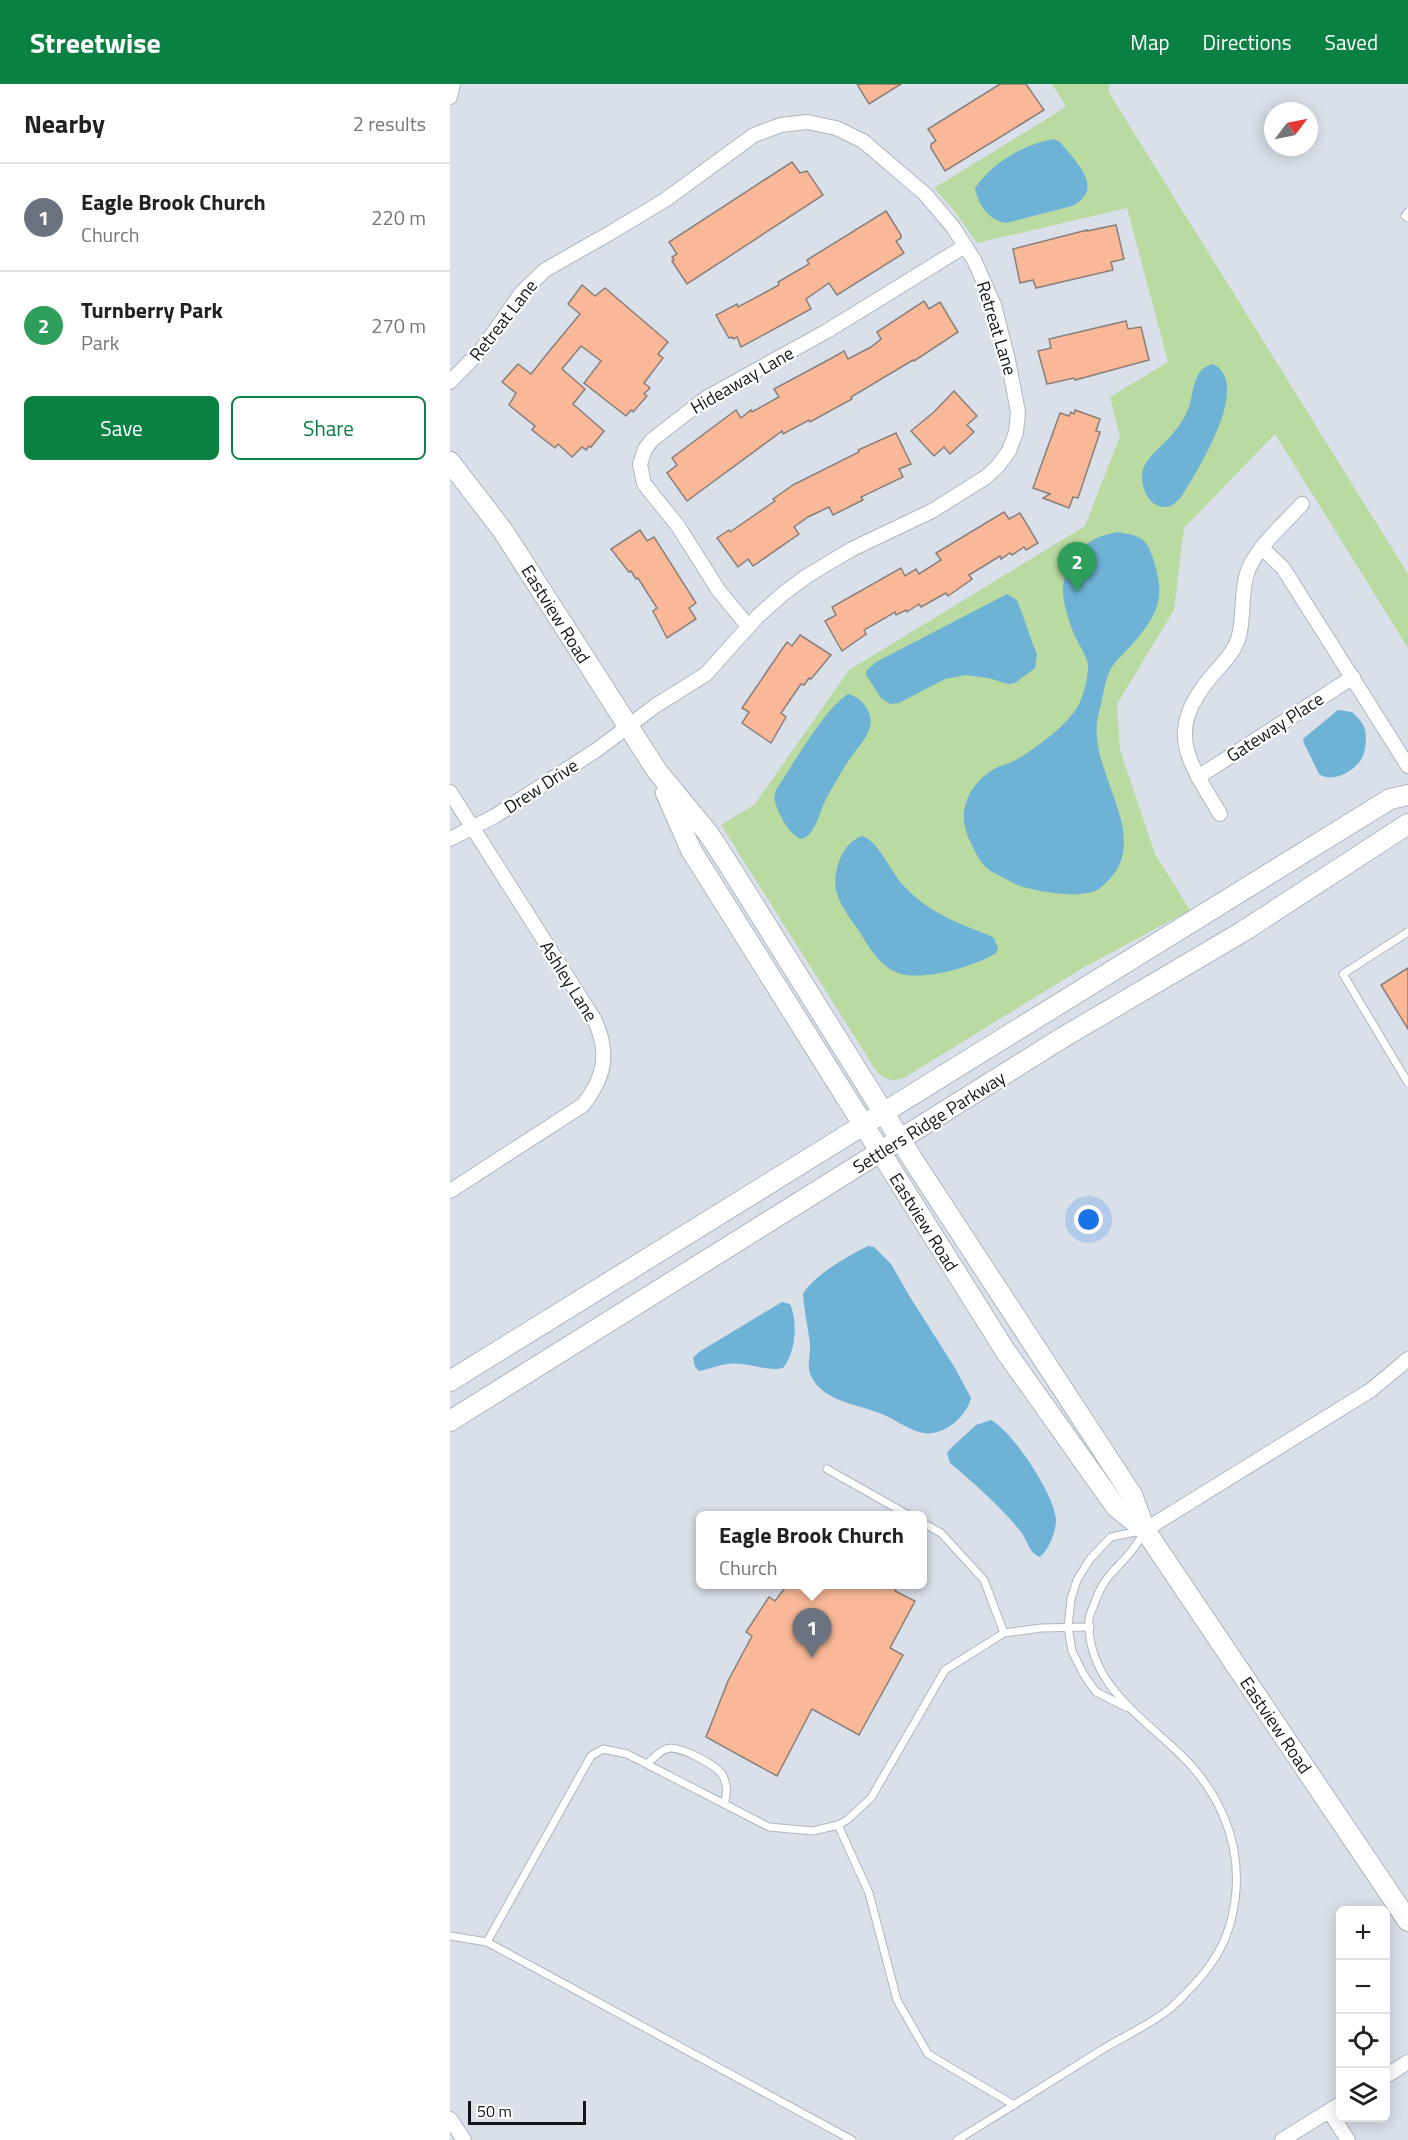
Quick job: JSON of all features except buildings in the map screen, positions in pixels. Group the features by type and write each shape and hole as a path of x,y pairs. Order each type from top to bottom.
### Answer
{"street":[{"path":"450,97 453,84"},
{"name":"Retreat Lane","path":"450,382 482,349 522,292 541,273 643,214 689,183 744,141 761,131 774,127 800,123 820,124 857,137 925,194 946,218 980,271 994,305 1017,397 1018,425 1008,452 997,467 981,481 926,514 852,549 784,593 748,626 706,674 655,705 627,727"},
{"name":"Hideaway Lane","path":"748,626 722,595 678,526 644,484 640,464 645,449 652,440 705,398 827,331 966,246"},
{"name":"Eastview Road","path":"450,462 508,538 657,771 708,833 901,1140 1131,1494 1145,1530 1408,1921"},
{"path":"1220,814 1198,777 1186,748 1184,734 1186,719 1197,694 1233,650 1239,636 1246,575 1251,563 1302,504"},
{"path":"1262,548 1283,568 1408,766"},
{"name":"Gateway Place","path":"1198,777 1353,677"},
{"name":"Drew Drive","path":"450,839 505,810 598,749 627,727"},
{"name":"Eastview Road","path":"657,771 691,850 1013,1361 1116,1507 1145,1530"},
{"name":"Ashley Lane","path":"450,792 594,1019 600,1032 603,1060 597,1084 583,1105 450,1191"},
{"name":"Settlers Ridge Parkway","path":"450,1381 1390,799 1408,795"},
{"name":"Settlers Ridge Parkway","path":"450,1421 1062,1038 1242,932 1408,824"},
{"path":"1145,1530 1371,1390 1408,1359"},
{"path":"1390,2073 1408,2062"},
{"path":"1282,2140 1335,2107 1348,2140"},
{"path":"450,2119 464,2140"}],"lane":[{"path":"1408,932 1343,974 1408,1083"},
{"path":"827,1469 903,1511"},
{"path":"927,1525 941,1533 984,1580 1004,1633"},
{"path":"957,2140 1171,2007 1215,1961 1234,1913 1237,1876 1235,1846 1217,1799 1181,1755 1129,1708 1108,1682 1096,1662 1090,1638 1089,1616 1105,1579 1129,1555 1145,1530"},
{"path":"1129,1708 1096,1692 1072,1651 1068,1627 1071,1599 1077,1580 1090,1558 1111,1537 1145,1530"},
{"path":"487,1942 591,1756 603,1749 627,1754 769,1827 813,1831 838,1825 847,1820 871,1798 945,1670 1004,1633 1041,1628 1089,1627"},
{"path":"647,1764 666,1749 681,1749 715,1767 722,1774 728,1790 724,1804"},
{"path":"838,1825 868,1893 897,2000 928,2054 1014,2105"},
{"path":"450,1936 487,1942 852,2140"}],"green space":[{"path":"1052,84 1110,84 1108,91 1408,574 1408,648 1275,434 1184,528 1174,610 1117,704 1120,750 1155,854 1190,910 1081,969 907,1076 898,1080 890,1080 875,1069 721,825 754,805 849,670 1085,526 1120,436 1110,397 1168,362 1127,208 977,243 934,188 1066,107"}],"water":[{"path":"1054,139 1060,142 1085,175 1087,192 1082,199 1072,206 1006,223 994,219 985,211 975,188 990,170 1010,156 1031,145"},
{"path":"1213,364 1224,374 1227,390 1225,408 1218,428 1199,468 1182,496 1167,507 1160,507 1146,494 1142,482 1143,469 1151,456 1183,420 1200,372"},
{"path":"1117,532 1132,535 1146,543 1159,585 1158,604 1150,622 1110,670 1099,712 1097,735 1101,758 1122,827 1124,849 1117,869 1100,888 1093,892 1061,894 1028,888 994,873 982,863 965,829 967,799 985,775 1016,760 1043,742 1069,718 1080,702 1086,683 1088,664 1067,614 1063,592 1064,580 1075,557 1086,545 1099,537"},
{"path":"1007,594 1017,600 1037,655 1035,668 1015,683 1009,684 966,675 945,679 899,703 890,704 881,698 866,675 867,670 876,662"},
{"path":"848,694 854,696 866,707 871,722 869,729 827,797 814,828 801,839 791,832 780,815 774,798 776,790 819,724"},
{"path":"1338,710 1352,712 1362,723 1366,734 1365,750 1356,766 1344,774 1325,777 1319,774 1303,741"},
{"path":"861,836 873,843 902,884 917,898 950,919 994,938 998,949 996,953 976,963 934,974 898,973 881,962 848,916 836,890 836,871 842,855 848,845"},
{"path":"868,1246 874,1247 891,1264 971,1398 964,1413 944,1430 919,1432 882,1414 832,1397 817,1385 811,1376 810,1344 803,1294 823,1273"},
{"path":"782,1302 790,1304 795,1328 791,1354 783,1368 769,1369 735,1363 699,1371 695,1367 693,1358 699,1352"},
{"path":"991,1420 1021,1450 1041,1481 1054,1509 1056,1525 1049,1545 1040,1557 1034,1553 1021,1532 1005,1513 950,1463 947,1453 950,1449 976,1425"}],"place":[{"name":"Turnberry Park","path":"1077,592"},
{"name":"Eagle Brook Church","path":"812,1658"}]}
